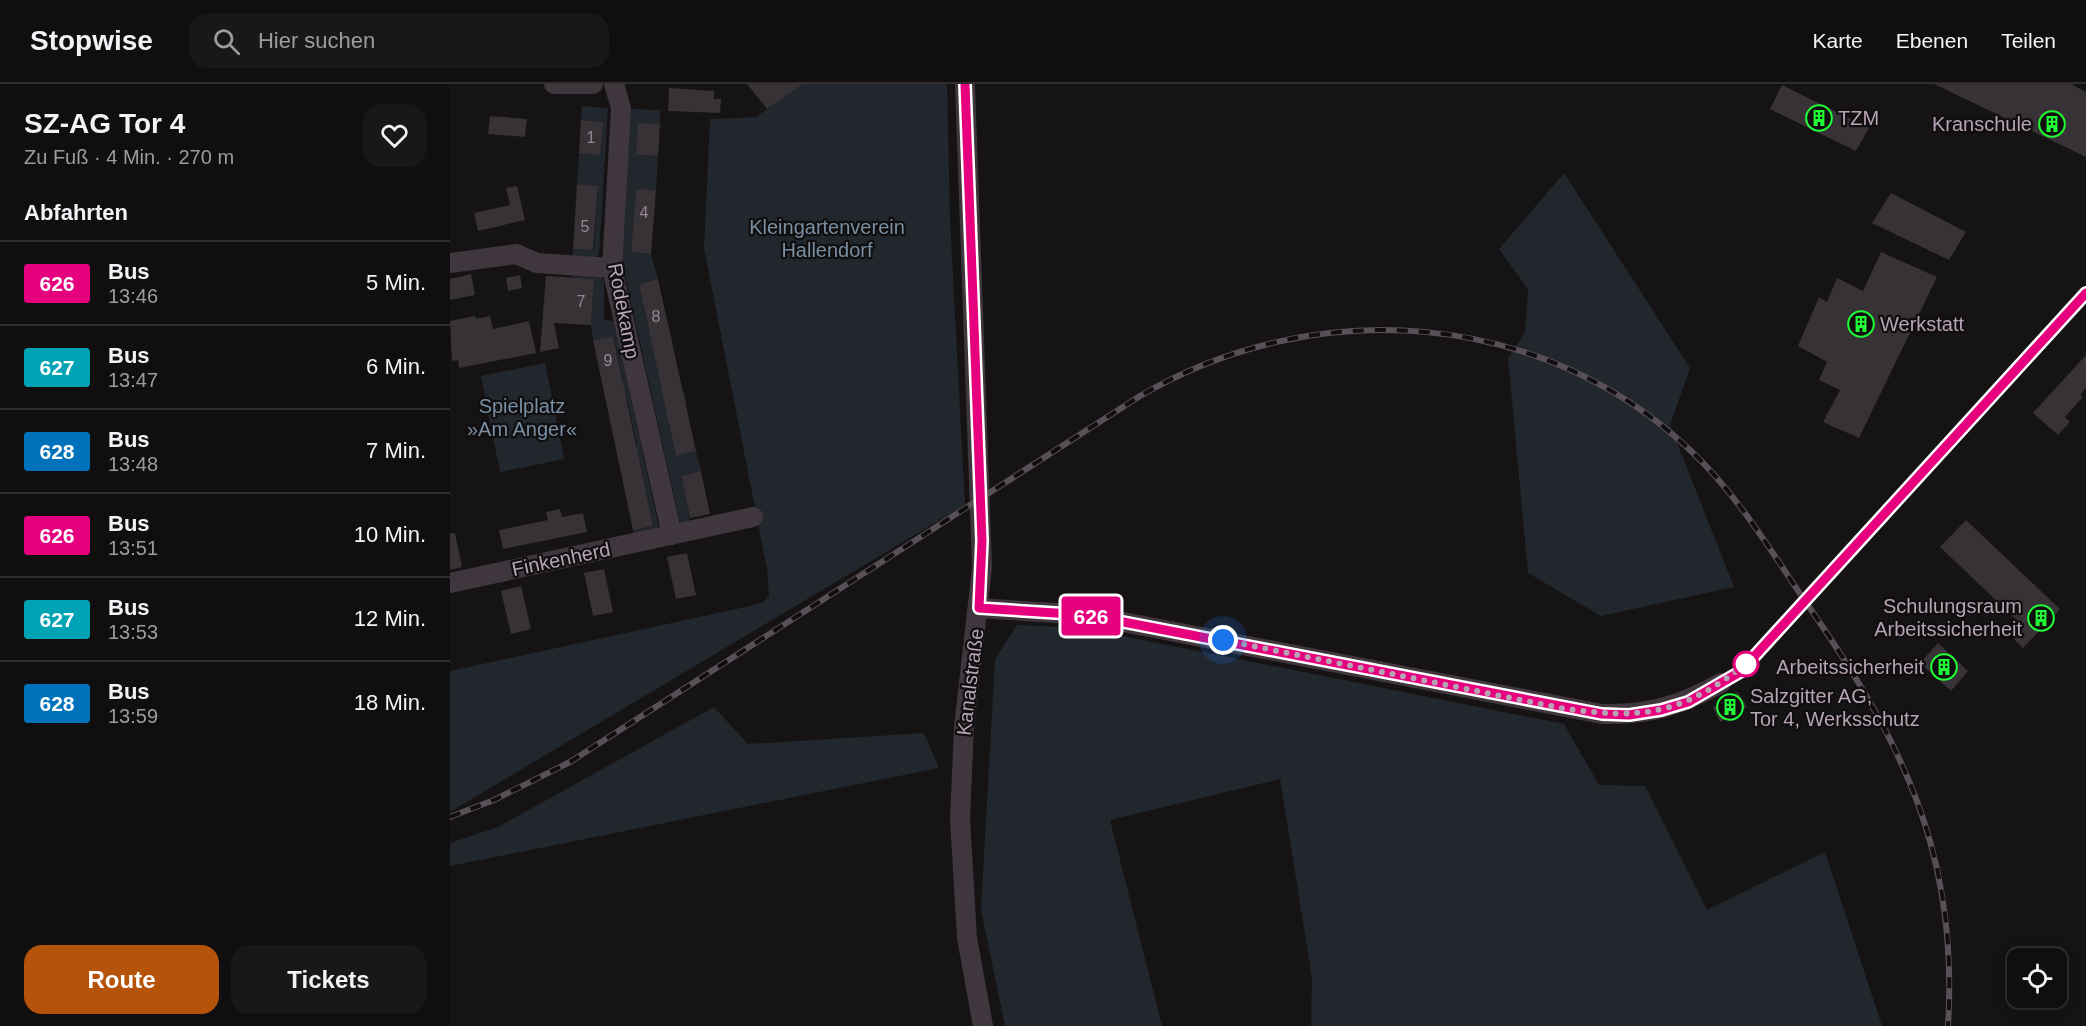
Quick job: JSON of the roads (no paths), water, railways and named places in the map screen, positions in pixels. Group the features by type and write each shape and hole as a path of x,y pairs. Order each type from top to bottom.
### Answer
{"street":[{"path":"554,84 593,84"},
{"name":"Rodekamp","path":"614,84 621,108 612,268 672,534"},
{"name":"Kanalstraße","path":"965,84 982,541 979,608 964,727 960,819 967,938 983,1026"},
{"path":"450,263 516,254 537,263 612,268"},
{"name":"Finkenherd","path":"450,583 753,517"},
{"path":"979,608 1087,615 1602,714 1629,715 1661,710 1688,702 1721,683"}],"railway":[{"path":"450,817 494,800 570,762 1140,396 1207,363 1278,342 1351,331 1424,332 1496,344 1566,368 1631,403 1690,450 1738,504 1841,654 1896,752 1917,802 1933,853 1944,907 1949,964 1948,1026"}],"place":[{"name":"TZM","path":"1819,118"},
{"name":"Kranschule","path":"2052,124"},
{"name":"Werkstatt","path":"1861,324"},
{"name":"Schulungsraum Arbeitssicherheit","path":"2041,618"},
{"name":"Arbeitssicherheit","path":"1944,667"},
{"name":"Salzgitter AG, Tor 4, Werksschutz","path":"1730,707"}],"park label":[{"name":"Kleingartenverein Hallendorf","path":"827,238"},
{"name":"Spielplatz »Am Anger«","path":"522,418"}]}
